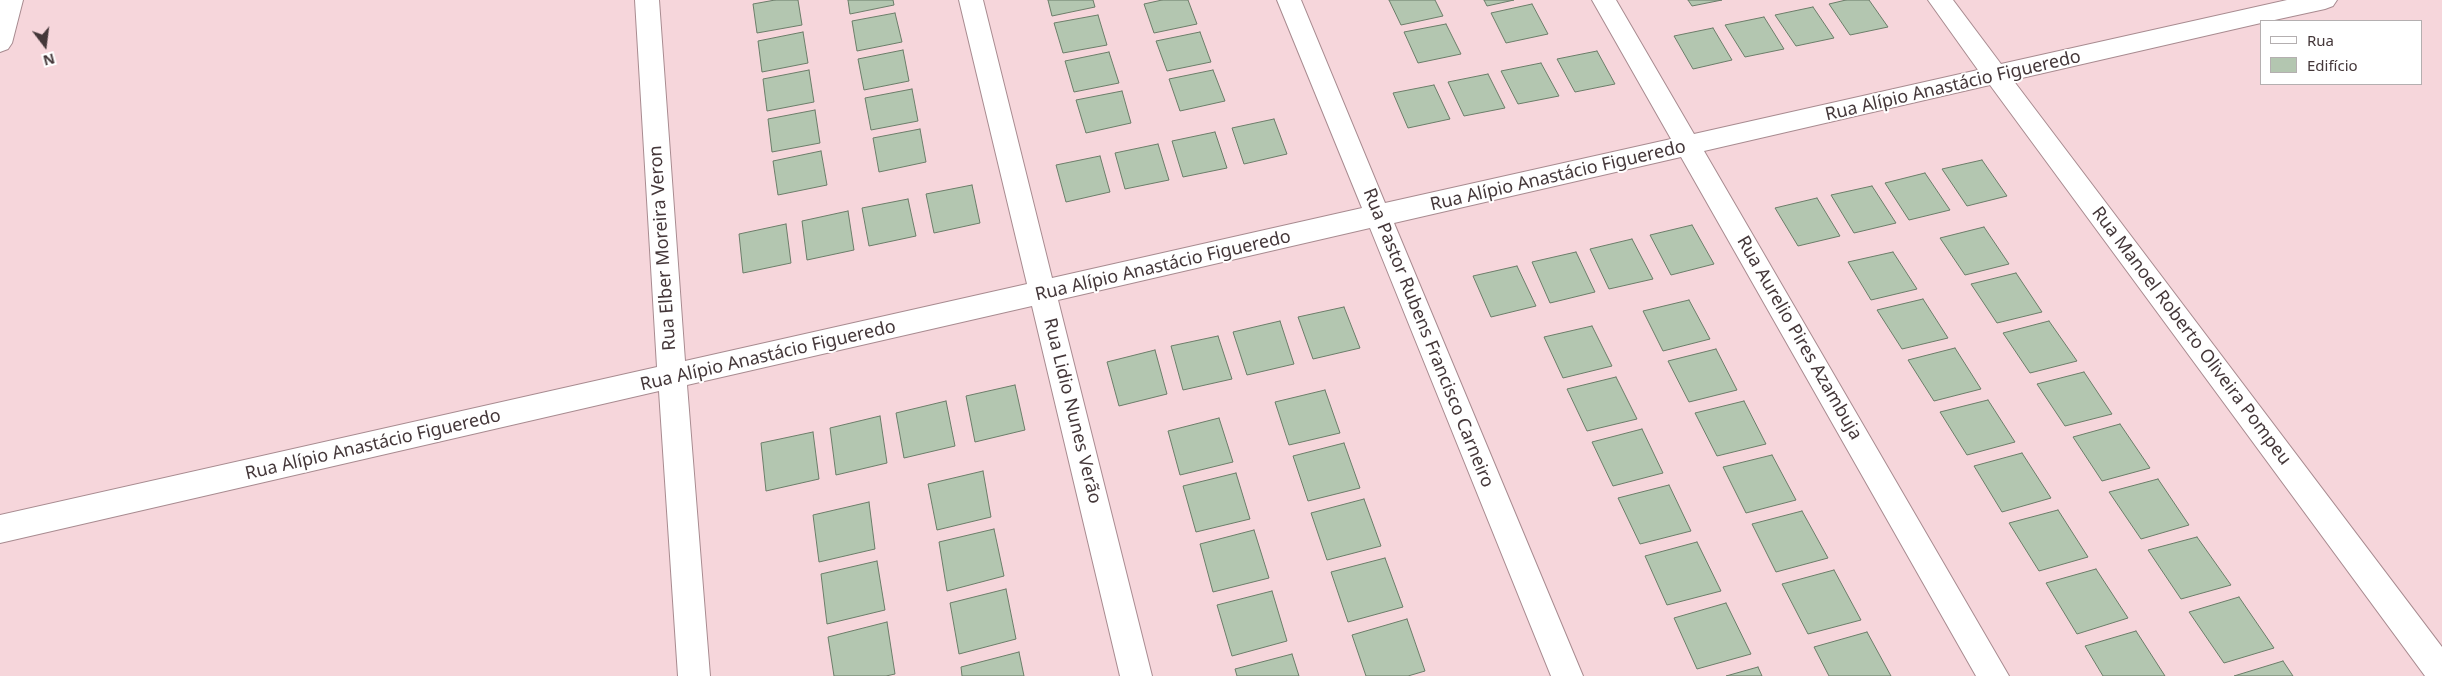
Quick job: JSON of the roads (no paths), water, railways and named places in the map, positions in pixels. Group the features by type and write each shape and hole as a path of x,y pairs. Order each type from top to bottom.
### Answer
{"street":[{"path":"0,43 11,0"},
{"name":"Rua Elber Moreira Veron","path":"647,0 694,676"},
{"name":"Rua Lidio Nunes Verão","path":"971,0 1136,676"},
{"name":"Rua Pastor Rubens Francisco Carneiro","path":"1289,0 1567,676"},
{"name":"Rua Aurelio Pires Azambuja","path":"1604,0 1994,676"},
{"name":"Rua Manoel Roberto Oliveira Pompeu","path":"1940,0 2442,673"},
{"name":"Rua Alípio Anastácio Figueredo","path":"0,529 1997,76 2258,7 2325,0"}]}
